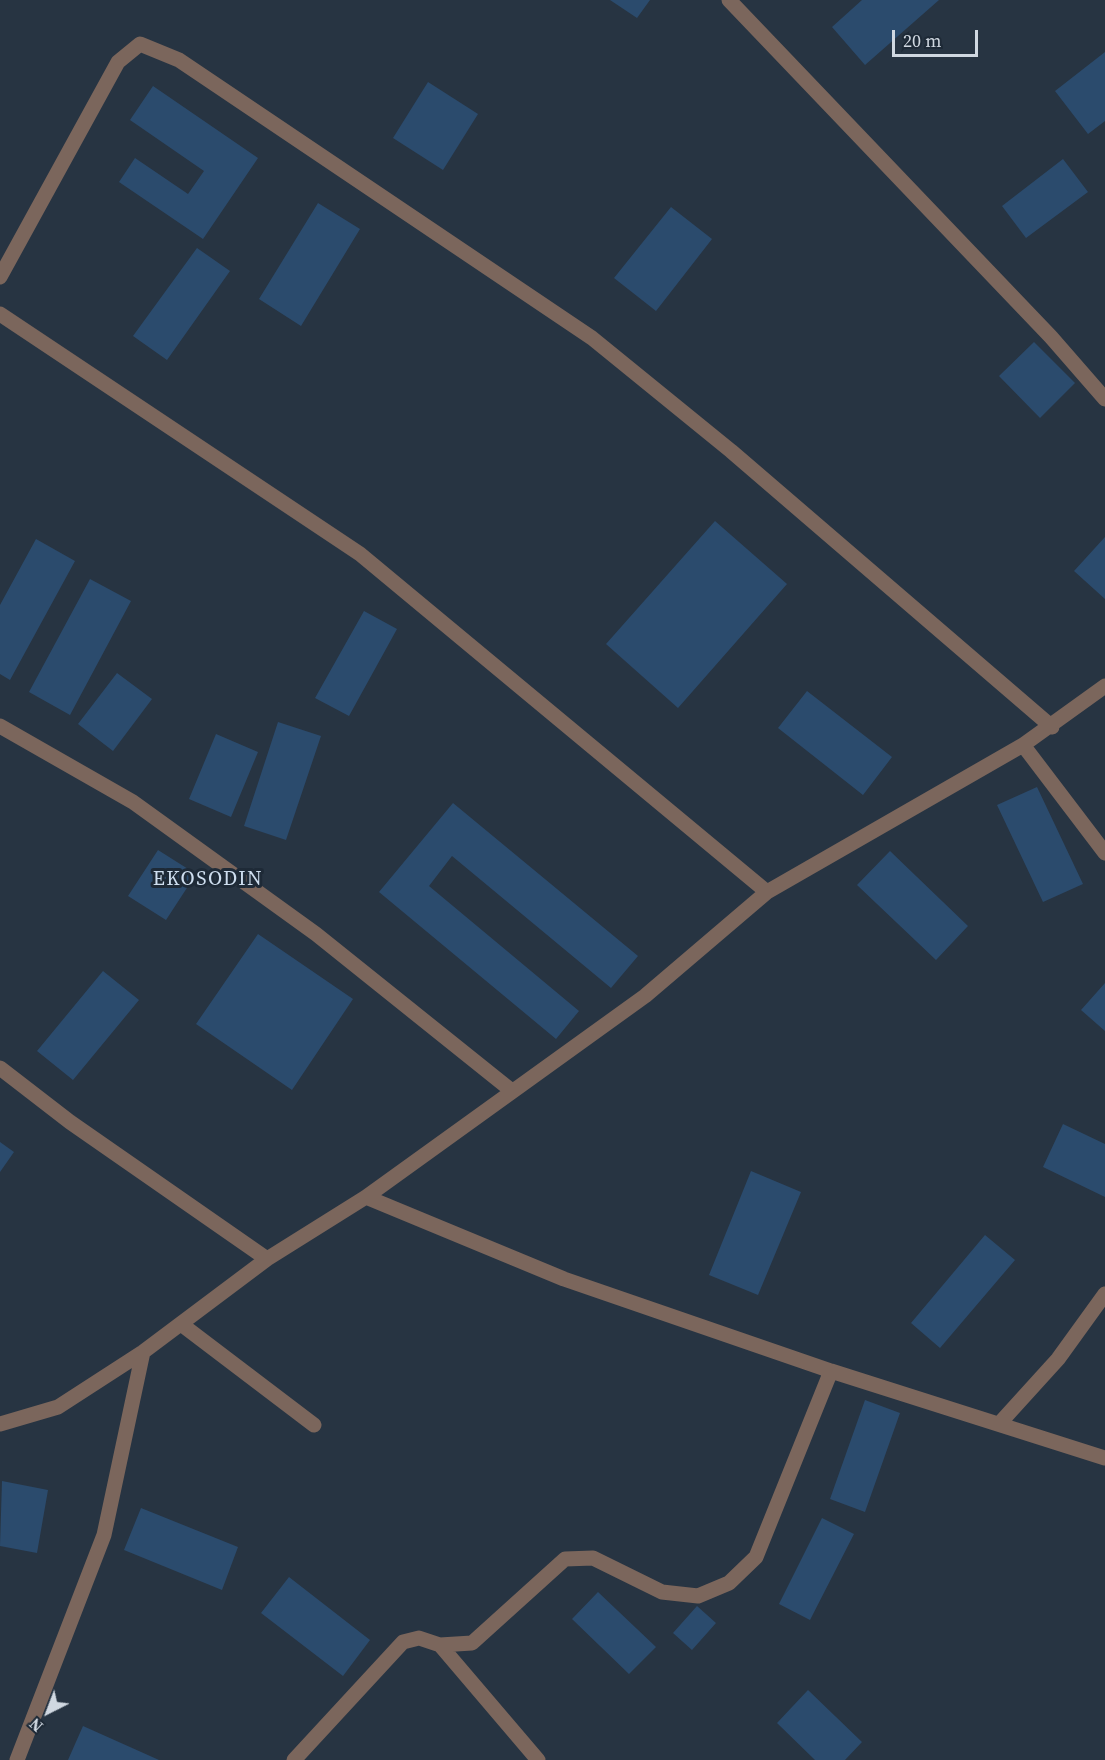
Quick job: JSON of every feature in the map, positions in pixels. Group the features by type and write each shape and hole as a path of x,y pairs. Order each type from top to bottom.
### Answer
{"street":[{"path":"729,0 1051,337 1105,399"},
{"path":"0,277 118,62 140,44 179,60 592,338 731,451 1052,727"},
{"path":"0,314 360,554 767,892"},
{"path":"0,1424 58,1407 143,1353 267,1259 366,1197 645,996 767,892 1023,745 1052,727 1105,686"},
{"path":"0,726 133,802 316,934 512,1091"},
{"path":"1023,745 1105,853"},
{"path":"0,1068 70,1122 267,1259"},
{"path":"366,1197 564,1279 831,1371 1105,1458"},
{"path":"999,1424 1058,1359 1105,1294"},
{"path":"181,1324 314,1425"},
{"path":"17,1760 104,1535 143,1353"},
{"path":"294,1760 403,1642 419,1638 440,1645 472,1643 565,1559 593,1558 662,1592 698,1596 729,1583 756,1557 831,1371"},
{"path":"440,1645 538,1760"}],"building":[{"path":"610,0 650,0 637,18"},
{"path":"862,0 939,0 865,65 832,27"},
{"path":"1105,52 1105,121 1088,134 1055,91"},
{"path":"428,82 478,114 443,170 393,138"},
{"path":"153,86 258,158 203,239 119,182 135,158 188,194 204,171 130,120"},
{"path":"1063,159 1088,192 1026,238 1002,206"},
{"path":"318,203 360,229 301,326 259,299"},
{"path":"671,207 712,239 656,311 614,278"},
{"path":"197,248 230,271 167,360 133,336"},
{"path":"1034,342 1075,383 1040,418 999,376"},
{"path":"715,521 787,584 678,708 606,644"},
{"path":"1105,537 1105,599 1074,571"},
{"path":"36,539 75,561 10,680 0,674 0,605"},
{"path":"90,579 131,601 70,715 29,692"},
{"path":"364,611 397,629 349,716 315,698"},
{"path":"117,673 152,699 113,751 78,724"},
{"path":"807,691 892,757 863,795 778,728"},
{"path":"278,722 321,736 286,840 244,826"},
{"path":"216,734 258,752 231,817 189,799"},
{"path":"1037,787 1083,884 1043,902 997,805"},
{"path":"453,803 638,956 611,988 452,856 429,886 579,1011 556,1039 379,892"},
{"path":"158,850 196,874 166,920 128,896"},
{"path":"890,851 968,926 936,960 857,885"},
{"path":"258,934 353,999 292,1090 196,1024"},
{"path":"103,971 139,1000 73,1080 37,1051"},
{"path":"1105,983 1105,1031 1081,1010"},
{"path":"1063,1124 1105,1144 1105,1197 1043,1167"},
{"path":"0,1142 14,1152 0,1172"},
{"path":"751,1171 801,1192 758,1295 709,1275"},
{"path":"985,1235 1015,1260 940,1348 911,1323"},
{"path":"865,1400 900,1413 865,1512 830,1499"},
{"path":"2,1481 48,1490 37,1553 0,1546"},
{"path":"141,1508 238,1547 222,1590 124,1550"},
{"path":"822,1518 854,1534 810,1620 779,1604"},
{"path":"289,1577 370,1640 343,1676 261,1613"},
{"path":"598,1592 656,1647 629,1674 572,1619"},
{"path":"697,1606 716,1623 692,1650 673,1633"},
{"path":"808,1690 862,1742 845,1760 815,1760 777,1723"},
{"path":"83,1726 159,1760 68,1760"}],"district":[{"name":"EKOSODIN","path":"208,880"}]}
